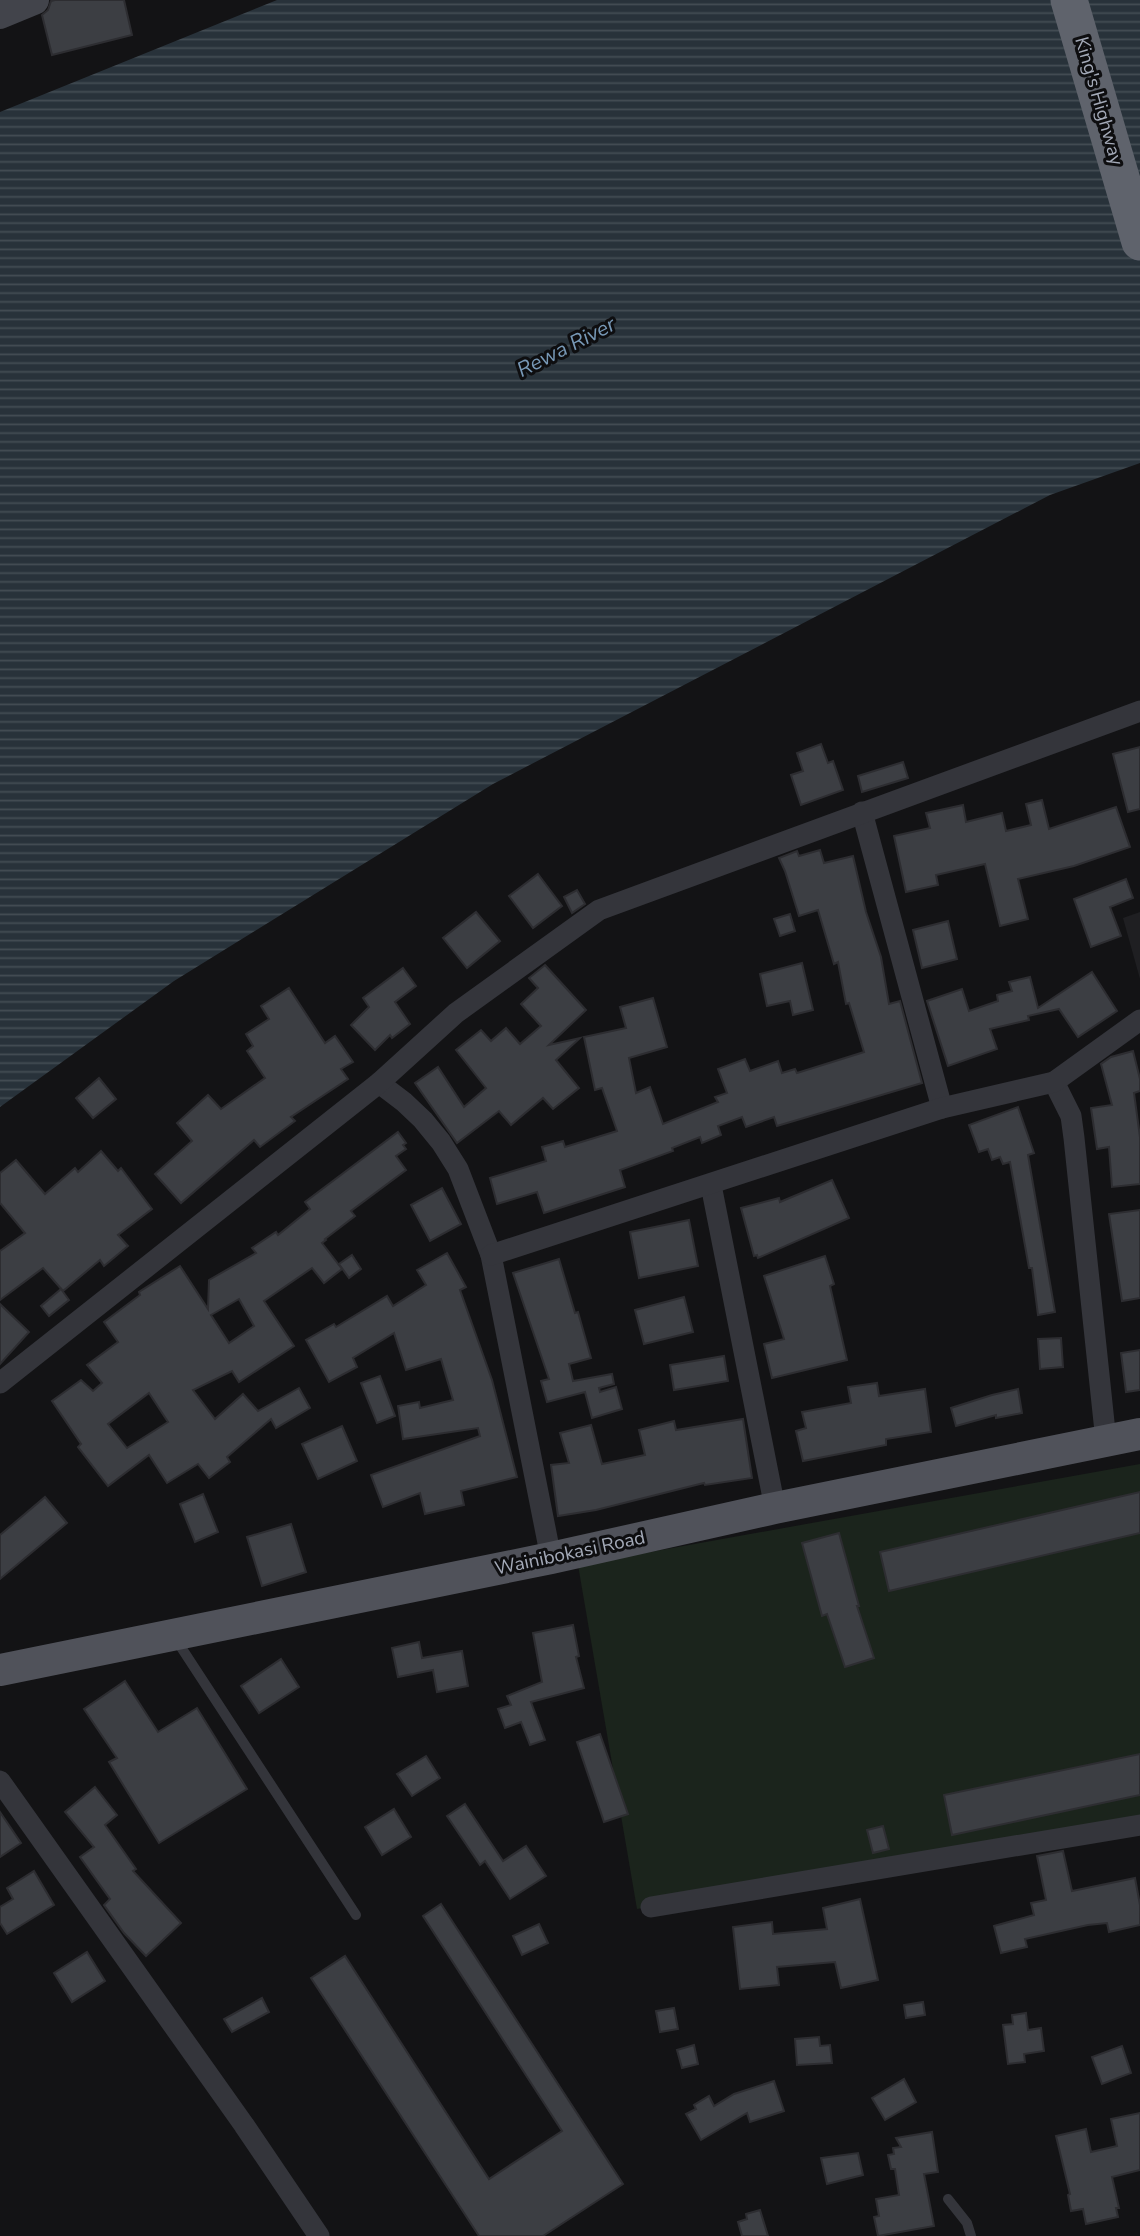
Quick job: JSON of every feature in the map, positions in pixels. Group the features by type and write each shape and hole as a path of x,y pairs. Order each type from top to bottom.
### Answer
{"highway":[{"name":"King's Highway","path":"1069,0 1140,242"},
{"name":"King's Highway","path":"1089,0 1140,173"}],"main road":[{"name":"Wainibokasi Road","path":"0,1670 1140,1434"}],"street":[{"path":"0,14 34,0"},
{"path":"0,1383 379,1083 456,1013 599,910 1140,711"},
{"path":"862,812 942,1108"},
{"path":"491,1255 942,1108 1054,1082 1140,1020"},
{"path":"1054,1082 1071,1116 1106,1441"},
{"path":"379,1083 423,1120 441,1142 458,1169 491,1255 551,1558"},
{"path":"711,1185 775,1508"},
{"path":"0,1781 244,2125 319,2236"},
{"path":"651,1907 1140,1825"}],"lane":[{"path":"173,1635 356,1915"},
{"path":"948,2199 967,2223 971,2236"}],"shaded area":[{"path":"1140,912 1140,979 1123,918"},
{"path":"1140,1464 1140,1819 637,1909 578,1565"}],"water":[{"name":"Rewa River","path":"277,0 1140,0 1140,463 1050,495 493,784 174,981 0,1107 0,112"}],"building":[{"path":"124,0 132,35 52,55 42,15 48,10 51,1"},
{"path":"821,744 828,763 833,761 843,790 801,805 791,775 803,771 797,753"},
{"path":"1140,747 1140,809 1128,812 1113,754"},
{"path":"903,762 908,778 862,792 858,776"},
{"path":"1042,800 1049,829 1116,807 1130,847 1074,866 1018,879 1028,919 1000,926 985,864 936,875 938,885 906,892 894,836 930,828 926,813 963,805 966,822 1002,813 1006,831 1031,825 1026,804"},
{"path":"820,850 824,863 853,856 866,912 881,957 889,1004 900,1001 922,1083 777,1126 774,1117 746,1127 742,1117 718,1126 721,1135 702,1143 700,1137 672,1148 673,1151 620,1170 625,1187 544,1213 537,1192 497,1204 490,1178 546,1161 542,1147 563,1141 565,1147 617,1131 602,1088 595,1090 584,1037 626,1028 620,1007 653,998 667,1047 629,1058 636,1093 650,1087 663,1124 718,1102 715,1097 727,1093 718,1069 745,1059 750,1071 778,1061 782,1073 795,1069 797,1073 864,1052 849,1003 846,1004 838,962 834,964 818,910 799,916 779,858 797,851 799,856"},
{"path":"538,874 562,906 533,928 509,896"},
{"path":"1126,879 1133,898 1110,907 1121,936 1091,947 1074,899"},
{"path":"577,890 585,904 572,913 564,897"},
{"path":"476,912 500,941 467,968 443,938"},
{"path":"790,914 795,931 780,936 774,919"},
{"path":"948,921 957,959 922,968 913,930"},
{"path":"802,963 813,1010 793,1015 790,1001 767,1006 760,974"},
{"path":"545,965 586,1010 549,1045 580,1038 556,1060 579,1088 553,1109 543,1098 511,1125 499,1111 457,1143 415,1083 438,1067 464,1107 486,1088 456,1050 481,1030 491,1041 506,1028 520,1044 541,1026 521,1004 538,988 529,978"},
{"path":"403,968 416,986 395,1002 410,1024 392,1038 390,1035 375,1050 351,1025 369,1007 363,998"},
{"path":"1092,972 1117,1011 1078,1037 1059,1009 1028,1016 1029,1020 990,1029 997,1049 948,1066 927,1001 962,989 969,1011 998,1001 997,995 1012,991 1009,982 1030,977 1038,1008"},
{"path":"289,988 325,1043 335,1036 353,1062 341,1069 348,1079 291,1117 295,1121 260,1147 254,1140 181,1203 155,1174 192,1141 177,1123 208,1095 221,1109 265,1078 247,1051 253,1046 246,1034 269,1019 261,1006"},
{"path":"1133,1051 1140,1079 1140,1091 1134,1093 1140,1137 1140,1184 1112,1187 1109,1147 1097,1149 1091,1108 1112,1105 1101,1064 1111,1057"},
{"path":"99,1078 116,1099 93,1118 76,1098"},
{"path":"1018,1107 1034,1153 1028,1155 1055,1312 1038,1315 1032,1268 1029,1268 1010,1162 1003,1164 1000,1157 992,1160 988,1149 979,1152 969,1125"},
{"path":"398,1132 406,1143 403,1145 406,1149 396,1156 406,1170 351,1211 355,1216 322,1243 342,1269 324,1283 312,1268 264,1301 294,1346 239,1382 232,1371 193,1390 215,1419 243,1394 258,1411 299,1388 310,1408 276,1428 271,1419 227,1457 230,1462 209,1478 198,1464 167,1483 149,1455 108,1486 78,1447 81,1444 52,1401 81,1380 93,1391 102,1383 87,1365 118,1342 104,1322 140,1295 139,1292 180,1266 208,1309 209,1280 256,1253 252,1248 276,1232 278,1235 310,1209 305,1202","holes":["239,1299 254,1326 229,1343 211,1315","149,1393 168,1422 127,1448 108,1424"]},
{"path":"101,1151 118,1171 121,1168 152,1209 118,1235 128,1246 104,1266 100,1260 63,1291 43,1268 0,1300 0,1251 25,1233 0,1203 0,1173 16,1160 45,1194 75,1168 78,1172"},
{"path":"832,1180 849,1218 758,1258 757,1255 754,1256 741,1208 779,1198 780,1202"},
{"path":"442,1188 461,1224 430,1241 411,1205"},
{"path":"1140,1210 1140,1298 1122,1301 1109,1214"},
{"path":"689,1220 698,1266 639,1278 630,1232"},
{"path":"447,1253 466,1287 460,1290 492,1380 517,1477 461,1491 464,1505 425,1514 420,1493 383,1507 371,1475 480,1436 478,1428 403,1439 398,1406 419,1402 420,1408 453,1400 441,1359 406,1370 394,1333 353,1358 357,1367 329,1382 306,1340 334,1324 336,1327 387,1296 393,1306 426,1285 417,1270"},
{"path":"352,1255 361,1269 349,1278 339,1264"},
{"path":"825,1256 834,1284 830,1286 847,1360 772,1378 764,1344 784,1339 764,1276"},
{"path":"559,1259 591,1358 569,1364 573,1381 612,1374 614,1384 599,1388 600,1392 616,1387 622,1409 592,1418 585,1392 547,1402 541,1381 549,1379 513,1273"},
{"path":"61,1289 69,1300 49,1316 41,1306"},
{"path":"684,1297 693,1332 644,1344 635,1310"},
{"path":"0,1304 29,1332 0,1364"},
{"path":"1061,1338 1063,1367 1040,1369 1038,1339"},
{"path":"1140,1350 1140,1390 1126,1392 1121,1353"},
{"path":"724,1356 728,1381 674,1390 670,1365"},
{"path":"380,1376 395,1416 377,1423 361,1383"},
{"path":"877,1383 879,1396 925,1389 931,1432 886,1439 886,1445 803,1461 796,1431 806,1428 802,1412 851,1403 848,1387"},
{"path":"1018,1389 1022,1413 996,1418 996,1415 956,1426 951,1408"},
{"path":"743,1419 752,1478 704,1483 596,1510 558,1516 551,1465 569,1463 560,1433 591,1425 602,1464 645,1455 639,1430 674,1421 676,1430"},
{"path":"342,1426 357,1461 318,1479 302,1444"},
{"path":"1140,1492 1140,1533 889,1591 880,1552"},
{"path":"203,1494 218,1532 195,1542 180,1504"},
{"path":"45,1497 67,1523 0,1579 0,1535"},
{"path":"291,1524 306,1572 262,1586 247,1537"},
{"path":"839,1533 857,1606 874,1658 845,1667 827,1614 822,1616 802,1543"},
{"path":"573,1625 579,1656 576,1657 584,1688 531,1702 545,1740 530,1745 521,1722 505,1728 498,1709 511,1705 507,1696 542,1682 533,1633"},
{"path":"419,1642 422,1658 462,1651 468,1686 437,1692 433,1670 398,1677 392,1648"},
{"path":"281,1659 299,1687 259,1713 241,1686"},
{"path":"125,1681 158,1732 197,1708 247,1789 159,1843 109,1762 117,1758 84,1709"},
{"path":"600,1734 628,1814 604,1822 577,1742"},
{"path":"1140,1754 1140,1795 952,1835 944,1795"},
{"path":"426,1756 440,1778 412,1796 397,1774"},
{"path":"95,1787 117,1815 105,1825 136,1869 133,1871 181,1923 146,1956 124,1933 104,1905 110,1899 80,1857 94,1847 65,1812"},
{"path":"465,1804 503,1861 526,1846 546,1876 510,1899 485,1861 480,1865 447,1816"},
{"path":"394,1809 411,1837 382,1855 365,1827"},
{"path":"0,1812 21,1843 0,1857"},
{"path":"883,1826 889,1849 873,1853 867,1830"},
{"path":"1063,1851 1072,1891 1135,1878 1140,1905 1140,1925 1109,1932 1107,1923 1088,1925 1025,1939 1027,1947 1001,1953 994,1926 1034,1915 1031,1903 1046,1900 1037,1856"},
{"path":"34,1871 54,1905 7,1934 0,1923 0,1907 13,1899 7,1888"},
{"path":"860,1899 878,1980 841,1988 835,1962 777,1967 779,1985 740,1989 733,1927 772,1922 773,1934 827,1929 823,1908"},
{"path":"441,1904 623,2184 543,2236 479,2236 311,1978 345,1956 489,2179 562,2131 423,1916"},
{"path":"539,1924 548,1943 522,1955 513,1936"},
{"path":"87,1952 105,1981 72,2002 54,1973"},
{"path":"262,1998 269,2012 232,2032 224,2019"},
{"path":"923,2002 925,2015 906,2018 904,2005"},
{"path":"674,2008 678,2029 660,2032 656,2011"},
{"path":"1026,2013 1028,2030 1041,2028 1044,2051 1024,2054 1025,2062 1008,2064 1003,2025 1013,2024 1012,2015"},
{"path":"819,2037 820,2046 830,2045 832,2063 797,2065 795,2039"},
{"path":"694,2045 698,2064 682,2068 677,2050"},
{"path":"1122,2046 1131,2073 1102,2084 1092,2057"},
{"path":"904,2079 916,2102 885,2120 872,2098"},
{"path":"774,2081 784,2111 750,2122 747,2113 701,2140 686,2114 696,2109 694,2105 709,2096 714,2106 734,2094"},
{"path":"1140,2113 1140,2170 1112,2177 1119,2208 1116,2208 1118,2217 1086,2224 1083,2209 1071,2211 1070,2194 1056,2136 1086,2129 1091,2152 1117,2146 1111,2119"},
{"path":"932,2132 938,2172 924,2174 934,2226 878,2236 874,2217 879,2216 876,2199 899,2195 895,2169 891,2169 888,2155 894,2154 893,2148 901,2147 896,2138"},
{"path":"858,2153 863,2175 827,2184 821,2158"},
{"path":"760,2210 768,2236 742,2236 738,2222 747,2219 746,2214"}]}
